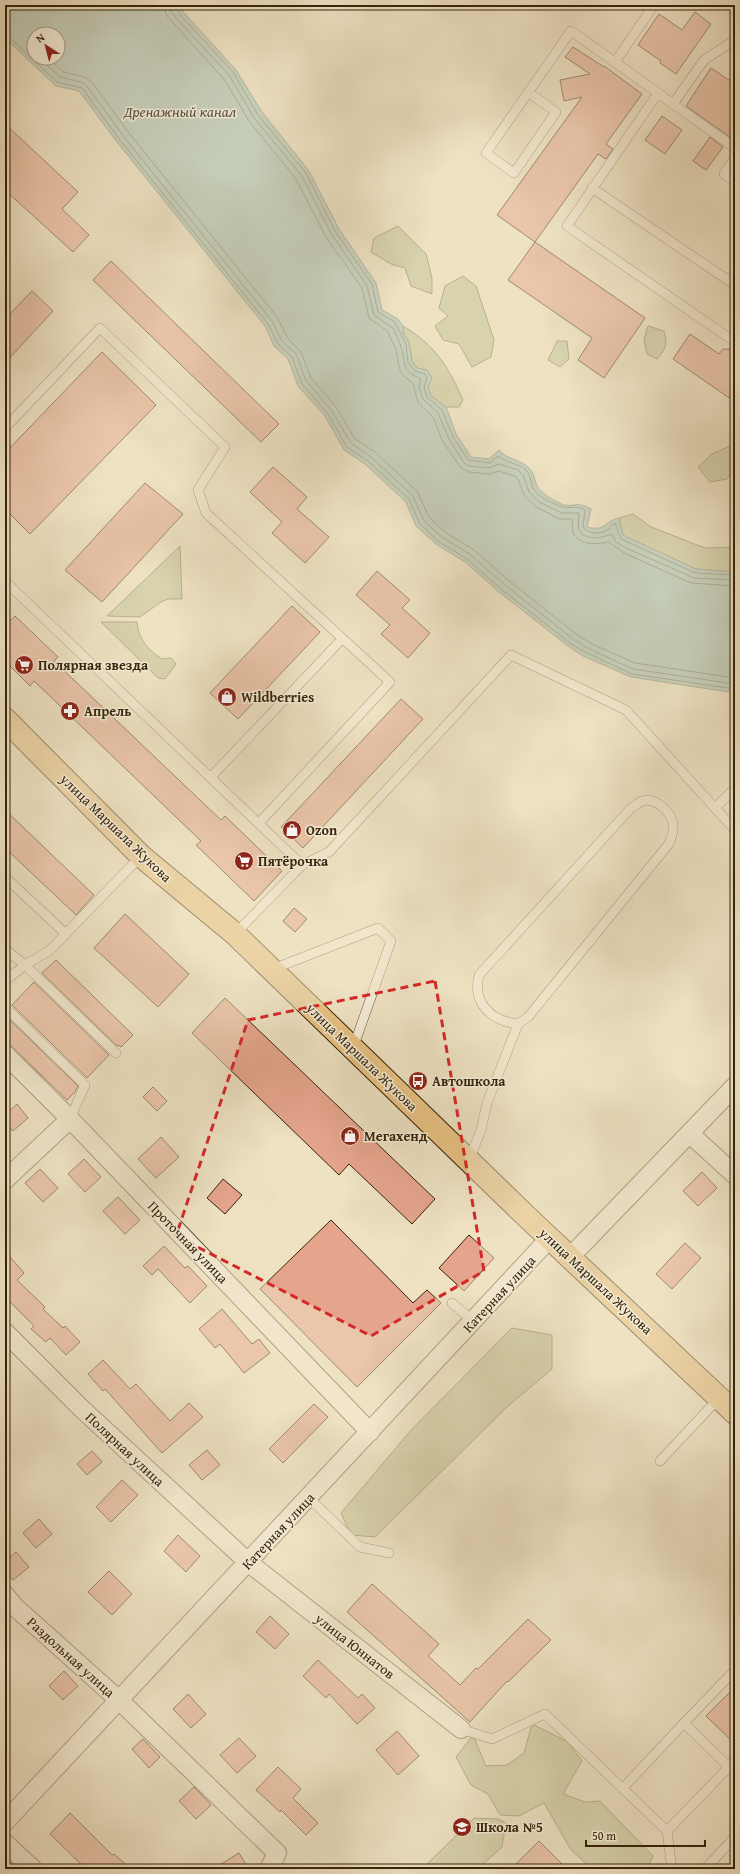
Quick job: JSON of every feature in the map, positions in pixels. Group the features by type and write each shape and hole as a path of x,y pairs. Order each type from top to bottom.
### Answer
{"main road":[{"name":"улица Маршала Жукова","path":"5,719 141,856 235,934 550,1238 735,1413"}],"street":[{"name":"Проточная улица","path":"5,1054 70,1119 370,1432"},
{"path":"570,1257 735,1086"},
{"path":"5,1180 70,1119"},
{"path":"690,1134 735,1175"},
{"name":"Катерная улица","path":"5,1822 120,1701 550,1238"},
{"name":"Полярная улица","path":"5,1332 82,1409 249,1562"},
{"name":"улица Юннатов","path":"249,1562 461,1729"},
{"name":"Раздольная улица","path":"5,1595 15,1607 120,1701"},
{"path":"120,1701 278,1853 269,1869"},
{"path":"5,1843 33,1869"}],"lane":[{"path":"615,62 654,5"},
{"path":"528,92 556,112 514,173 486,153 528,92 571,31 735,148"},
{"path":"673,104 704,60 735,40"},
{"path":"658,93 567,226 735,342"},
{"path":"735,158 724,174 735,182"},
{"path":"592,188 735,285"},
{"path":"5,428 100,328 225,447 198,490 206,513 390,682 259,823"},
{"path":"6,585 211,777 302,865"},
{"path":"211,777 342,639"},
{"path":"235,934 302,865 330,852 511,655 626,710 735,830"},
{"path":"715,808 735,788"},
{"path":"469,1160 481,1130 487,1103 518,1024 528,1017 668,845 672,836 673,823 668,813 661,805 652,801 643,801 631,808 479,975 477,986 480,1000 488,1012 506,1023 518,1024"},
{"path":"5,981 25,965 49,951 141,856"},
{"path":"5,877 66,934"},
{"path":"272,970 378,928 391,941 353,1048"},
{"path":"5,949 25,965 116,1053"},
{"path":"5,1007 85,1085 70,1119"},
{"path":"452,1303 473,1321"},
{"path":"660,1461 719,1398"},
{"path":"309,1498 360,1548 389,1553"},
{"path":"622,1788 735,1670"},
{"path":"461,1729 492,1739 545,1714 667,1831 672,1869"},
{"path":"667,1831 733,1766 684,1723"},
{"path":"705,1869 735,1837"}],"highlighted area":[{"path":"435,981 484,1271 371,1336 176,1236 248,1020"}],"green space":[{"path":"398,226 426,254 432,278 432,294 411,286 405,268 391,264 371,252 374,238"},
{"path":"463,276 476,286 494,340 491,357 472,367 459,344 443,340 435,326 448,316 439,308 445,286"},
{"path":"403,326 424,341 446,367 463,400 459,407 446,407 431,396 428,387 412,361 409,342 404,335"},
{"path":"648,326 664,331 666,343 657,359 647,354 644,339"},
{"path":"557,341 567,341 569,359 560,367 548,360"},
{"path":"732,445 735,449 735,468 727,479 710,482 698,467 712,454"},
{"path":"633,514 651,527 705,548 735,547 735,572 696,569 631,540 623,535 619,518"},
{"path":"180,546 182,599 168,599 161,602 140,617 107,616"},
{"path":"101,622 137,622 142,639 148,648 162,659 171,658 176,664 165,679 158,678"},
{"path":"512,1328 552,1335 552,1369 506,1408 375,1537 351,1535 341,1513 412,1429"},
{"path":"532,1724 568,1742 582,1761 563,1794 585,1802 600,1801 653,1856 647,1869 592,1869 571,1850 544,1803 519,1816 500,1815 488,1794 471,1785 456,1757 473,1735 486,1766 507,1765 524,1753"},
{"path":"474,1818 498,1819 506,1823 502,1847 478,1869 422,1869"}],"water":[{"name":"Дренажный канал","path":"5,5 177,5 236,70 262,112 309,171 339,229 376,283 382,310 398,319 403,326 404,335 409,342 412,361 417,368 427,370 432,378 428,387 431,396 446,407 456,434 471,457 489,459 499,450 506,456 526,465 531,471 538,488 549,497 564,505 579,505 591,509 587,527 598,528 614,519 619,518 623,535 696,569 735,572 735,693 631,677 583,656 499,592 465,562 436,544 416,526 406,502 365,464 344,450 325,416 298,386 288,359 274,346 265,326 117,142 79,91 56,86 35,66 66,66 66,26 26,26 26,58 5,38"}],"building":[{"path":"695,12 711,24 676,74 660,63 661,61 638,45 659,14 682,30"},
{"path":"573,47 604,66 642,94 606,144 613,149 606,159 598,154 535,242 497,215 582,97 564,101 560,80 590,74 565,57"},
{"path":"711,68 735,84 735,129 730,137 686,106"},
{"path":"662,116 682,130 665,154 645,140"},
{"path":"5,124 78,192 62,209 89,235 73,252 5,190"},
{"path":"710,137 723,147 706,170 693,161"},
{"path":"535,242 645,318 604,378 578,360 592,338 508,280"},
{"path":"111,261 279,424 261,442 93,280"},
{"path":"32,291 53,311 5,363 5,319"},
{"path":"690,334 719,354 723,349 730,349 734,356 730,362 735,365 735,402 673,359"},
{"path":"102,352 156,405 30,534 5,509 5,453"},
{"path":"273,467 307,497 297,509 329,537 305,563 272,533 282,522 250,492"},
{"path":"145,483 183,514 102,602 65,570"},
{"path":"377,571 410,600 402,608 430,633 408,658 381,634 390,625 356,595"},
{"path":"292,606 320,632 238,719 210,693"},
{"path":"15,616 58,657 54,661 221,820 225,816 282,871 254,901 196,845 201,841 34,681 30,686 5,661 5,626"},
{"path":"401,699 423,719 303,848 281,827"},
{"path":"5,810 94,895 76,915 5,848"},
{"path":"294,908 307,919 295,932 283,921"},
{"path":"125,914 189,974 158,1007 94,948"},
{"path":"56,960 133,1035 121,1047 118,1045 117,1046 42,973"},
{"path":"34,982 109,1055 87,1078 12,1005"},
{"path":"225,998 435,1199 412,1224 349,1164 339,1175 192,1033"},
{"path":"5,1015 78,1086 75,1092 67,1100 5,1040"},
{"path":"153,1087 167,1101 157,1111 143,1097"},
{"path":"17,1104 28,1118 13,1131 5,1122 5,1115"},
{"path":"161,1137 179,1157 156,1178 138,1159"},
{"path":"84,1159 101,1177 85,1192 68,1174"},
{"path":"40,1169 58,1188 43,1202 25,1183"},
{"path":"702,1172 717,1188 698,1206 683,1191"},
{"path":"223,1179 242,1195 225,1214 207,1198"},
{"path":"118,1197 140,1220 125,1234 103,1211"},
{"path":"331,1220 413,1303 427,1290 441,1303 357,1387 260,1289"},
{"path":"469,1235 494,1258 464,1291 439,1268"},
{"path":"685,1243 701,1258 672,1289 656,1274"},
{"path":"164,1246 185,1268 188,1266 207,1286 190,1303 158,1269 152,1275 143,1266"},
{"path":"5,1251 24,1273 17,1280 45,1307 43,1309 63,1328 65,1326 80,1342 66,1355 50,1338 46,1342 31,1329 34,1326 5,1297"},
{"path":"222,1309 252,1344 259,1339 270,1353 244,1373 220,1344 215,1348 199,1329"},
{"path":"103,1360 130,1389 136,1384 170,1421 189,1403 203,1417 162,1453 105,1389 103,1391 88,1374"},
{"path":"314,1404 328,1417 283,1463 269,1449"},
{"path":"207,1450 220,1465 202,1480 189,1465"},
{"path":"92,1451 102,1462 87,1475 77,1464"},
{"path":"122,1480 138,1495 111,1522 96,1507"},
{"path":"39,1519 52,1534 36,1548 23,1533"},
{"path":"178,1535 200,1556 186,1572 164,1551"},
{"path":"16,1552 29,1567 13,1580 5,1571 5,1562"},
{"path":"109,1571 132,1594 112,1615 88,1592"},
{"path":"372,1584 439,1644 428,1656 460,1685 528,1619 551,1640 508,1682 507,1681 470,1722 347,1612"},
{"path":"270,1616 289,1634 275,1649 256,1632"},
{"path":"318,1660 358,1698 362,1694 375,1708 357,1724 329,1694 326,1698 303,1676"},
{"path":"64,1671 78,1686 63,1700 49,1686"},
{"path":"735,1687 735,1744 706,1716"},
{"path":"188,1694 206,1714 191,1728 173,1709"},
{"path":"397,1731 419,1756 398,1775 376,1750"},
{"path":"239,1738 256,1756 237,1773 220,1755"},
{"path":"143,1739 160,1757 149,1768 132,1749"},
{"path":"278,1767 301,1789 293,1798 318,1823 306,1835 281,1810 280,1812 256,1790"},
{"path":"194,1787 211,1805 196,1819 179,1801"},
{"path":"70,1813 112,1855 114,1854 131,1869 86,1869 50,1834"},
{"path":"539,1841 567,1869 511,1869"},
{"path":"239,1853 249,1869 213,1869"}],"place":[{"name":"Полярная звезда","path":"24,665"},
{"name":"Wildberries","path":"227,697"},
{"name":"Апрель","path":"70,711"},
{"name":"Ozon","path":"292,830"},
{"name":"Пятёрочка","path":"244,861"},
{"name":"Автошкола","path":"418,1081"},
{"name":"Мегахенд","path":"350,1136"},
{"name":"Школа №5","path":"462,1827"}]}
